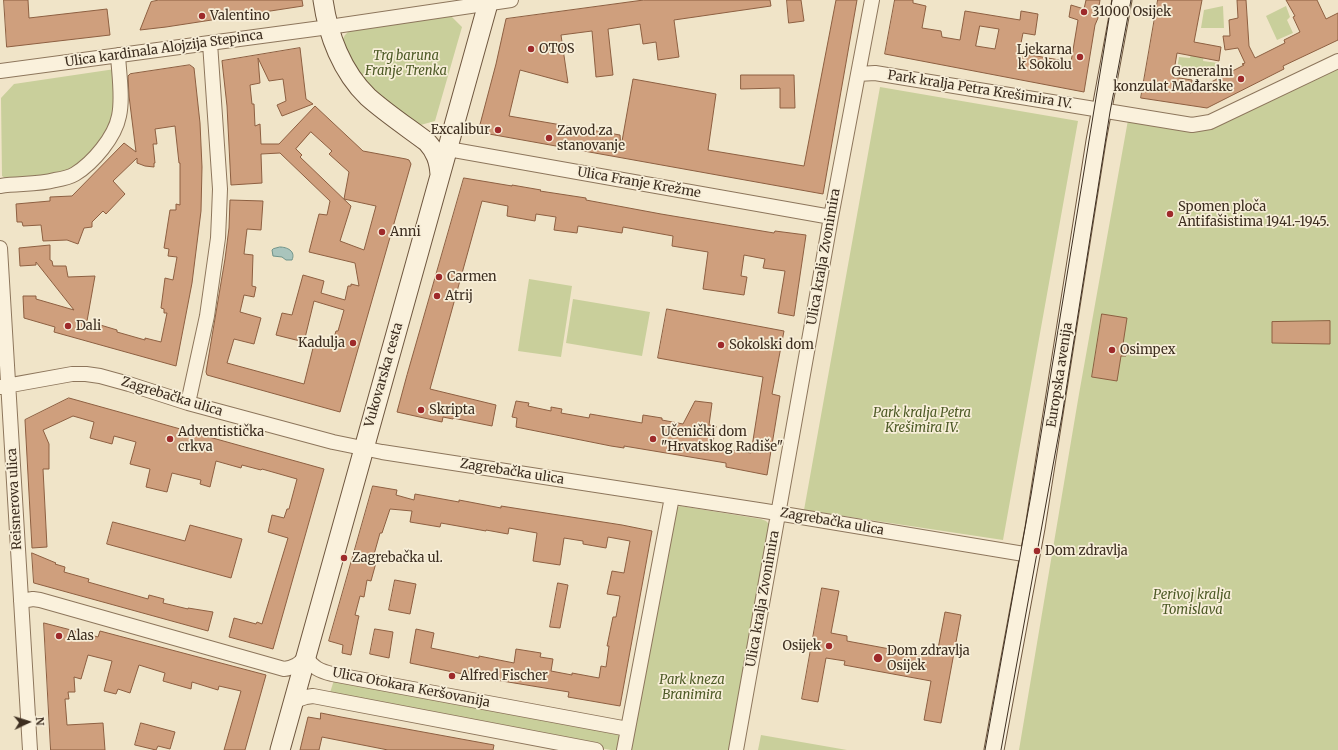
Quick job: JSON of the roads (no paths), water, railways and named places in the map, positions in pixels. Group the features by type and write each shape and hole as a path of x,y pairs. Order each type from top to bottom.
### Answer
{"street":[{"path":"324,0 329,27 339,56 346,70 358,86 385,111 423,139 431,147 438,159 440,180"},
{"path":"329,27 488,2 511,0"},
{"name":"Ulica kralja Zvonimira","path":"736,750 831,217 872,0"},
{"name":"Europska avenija","path":"994,750 1030,555 1102,110 1122,0"},
{"name":"Vukovarska cesta","path":"280,750 440,180 488,2"},
{"name":"Ulica kardinala Alojzija Stepinca","path":"0,71 329,27"},
{"path":"188,403 206,316 218,238 220,189 210,43"},
{"path":"0,186 54,181 74,175 87,165 106,144 116,127 119,117 118,55"},
{"name":"Park kralja Petra Krešimira IV.","path":"858,74 868,72 1185,124 1210,122 1338,61"},
{"name":"Ulica Franje Krežme","path":"448,150 831,217"},
{"name":"Reisnerova ulica","path":"0,248 4,386 30,750"},
{"name":"Zagrebačka ulica","path":"4,386 56,377 86,374 100,376 188,403 333,442 364,448 1030,555"},
{"path":"624,750 672,497"},
{"path":"20,601 30,599 40,600 284,669 295,667 306,657"},
{"name":"Ulica Otokara Keršovanija","path":"306,657 313,666 320,671 332,674 628,729"},
{"name":"Ulica Otokara Keršovanija","path":"294,701 313,696 596,750"}],"water":[{"path":"280,247 288,249 292,252 292,260 286,260 282,257 273,256 272,250"}],"tram line":[{"path":"985,750 1031,495 1112,0"},
{"path":"1001,750 1062,416 1110,112 1131,0"}],"place":[{"name":"31000 Osijek","path":"1084,12"},
{"name":"Valentino","path":"202,16"},
{"name":"OTOS","path":"531,49"},
{"name":"Ljekarna k Sokolu","path":"1080,57"},
{"name":"Generalni konzulat Mađarske","path":"1241,79"},
{"name":"Excalibur","path":"498,130"},
{"name":"Zavod za stanovanje","path":"549,138"},
{"name":"Spomen ploča Antifašistima 1941.-1945.","path":"1170,214"},
{"name":"Anni","path":"382,232"},
{"name":"Carmen","path":"439,277"},
{"name":"Atrij","path":"437,296"},
{"name":"Dali","path":"68,326"},
{"name":"Kadulja","path":"353,343"},
{"name":"Sokolski dom","path":"721,345"},
{"name":"Osimpex","path":"1112,350"},
{"name":"Skripta","path":"421,410"},
{"name":"Adventistička crkva","path":"170,439"},
{"name":"Učenički dom \"Hrvatskog Radiše\"","path":"653,439"},
{"name":"Dom zdravlja","path":"1037,551"},
{"name":"Zagrebačka ul.","path":"344,558"},
{"name":"Alas","path":"59,636"},
{"name":"Osijek","path":"829,646"},
{"name":"Dom zdravlja Osijek","path":"878,658"},
{"name":"Alfred Fischer","path":"452,676"}],"park label":[{"name":"Trg baruna Franje Trenka","path":"406,64"},
{"name":"Perivoj kralja Tomislava","path":"1192,602"},
{"name":"Park kneza Branimira","path":"692,688"}]}
